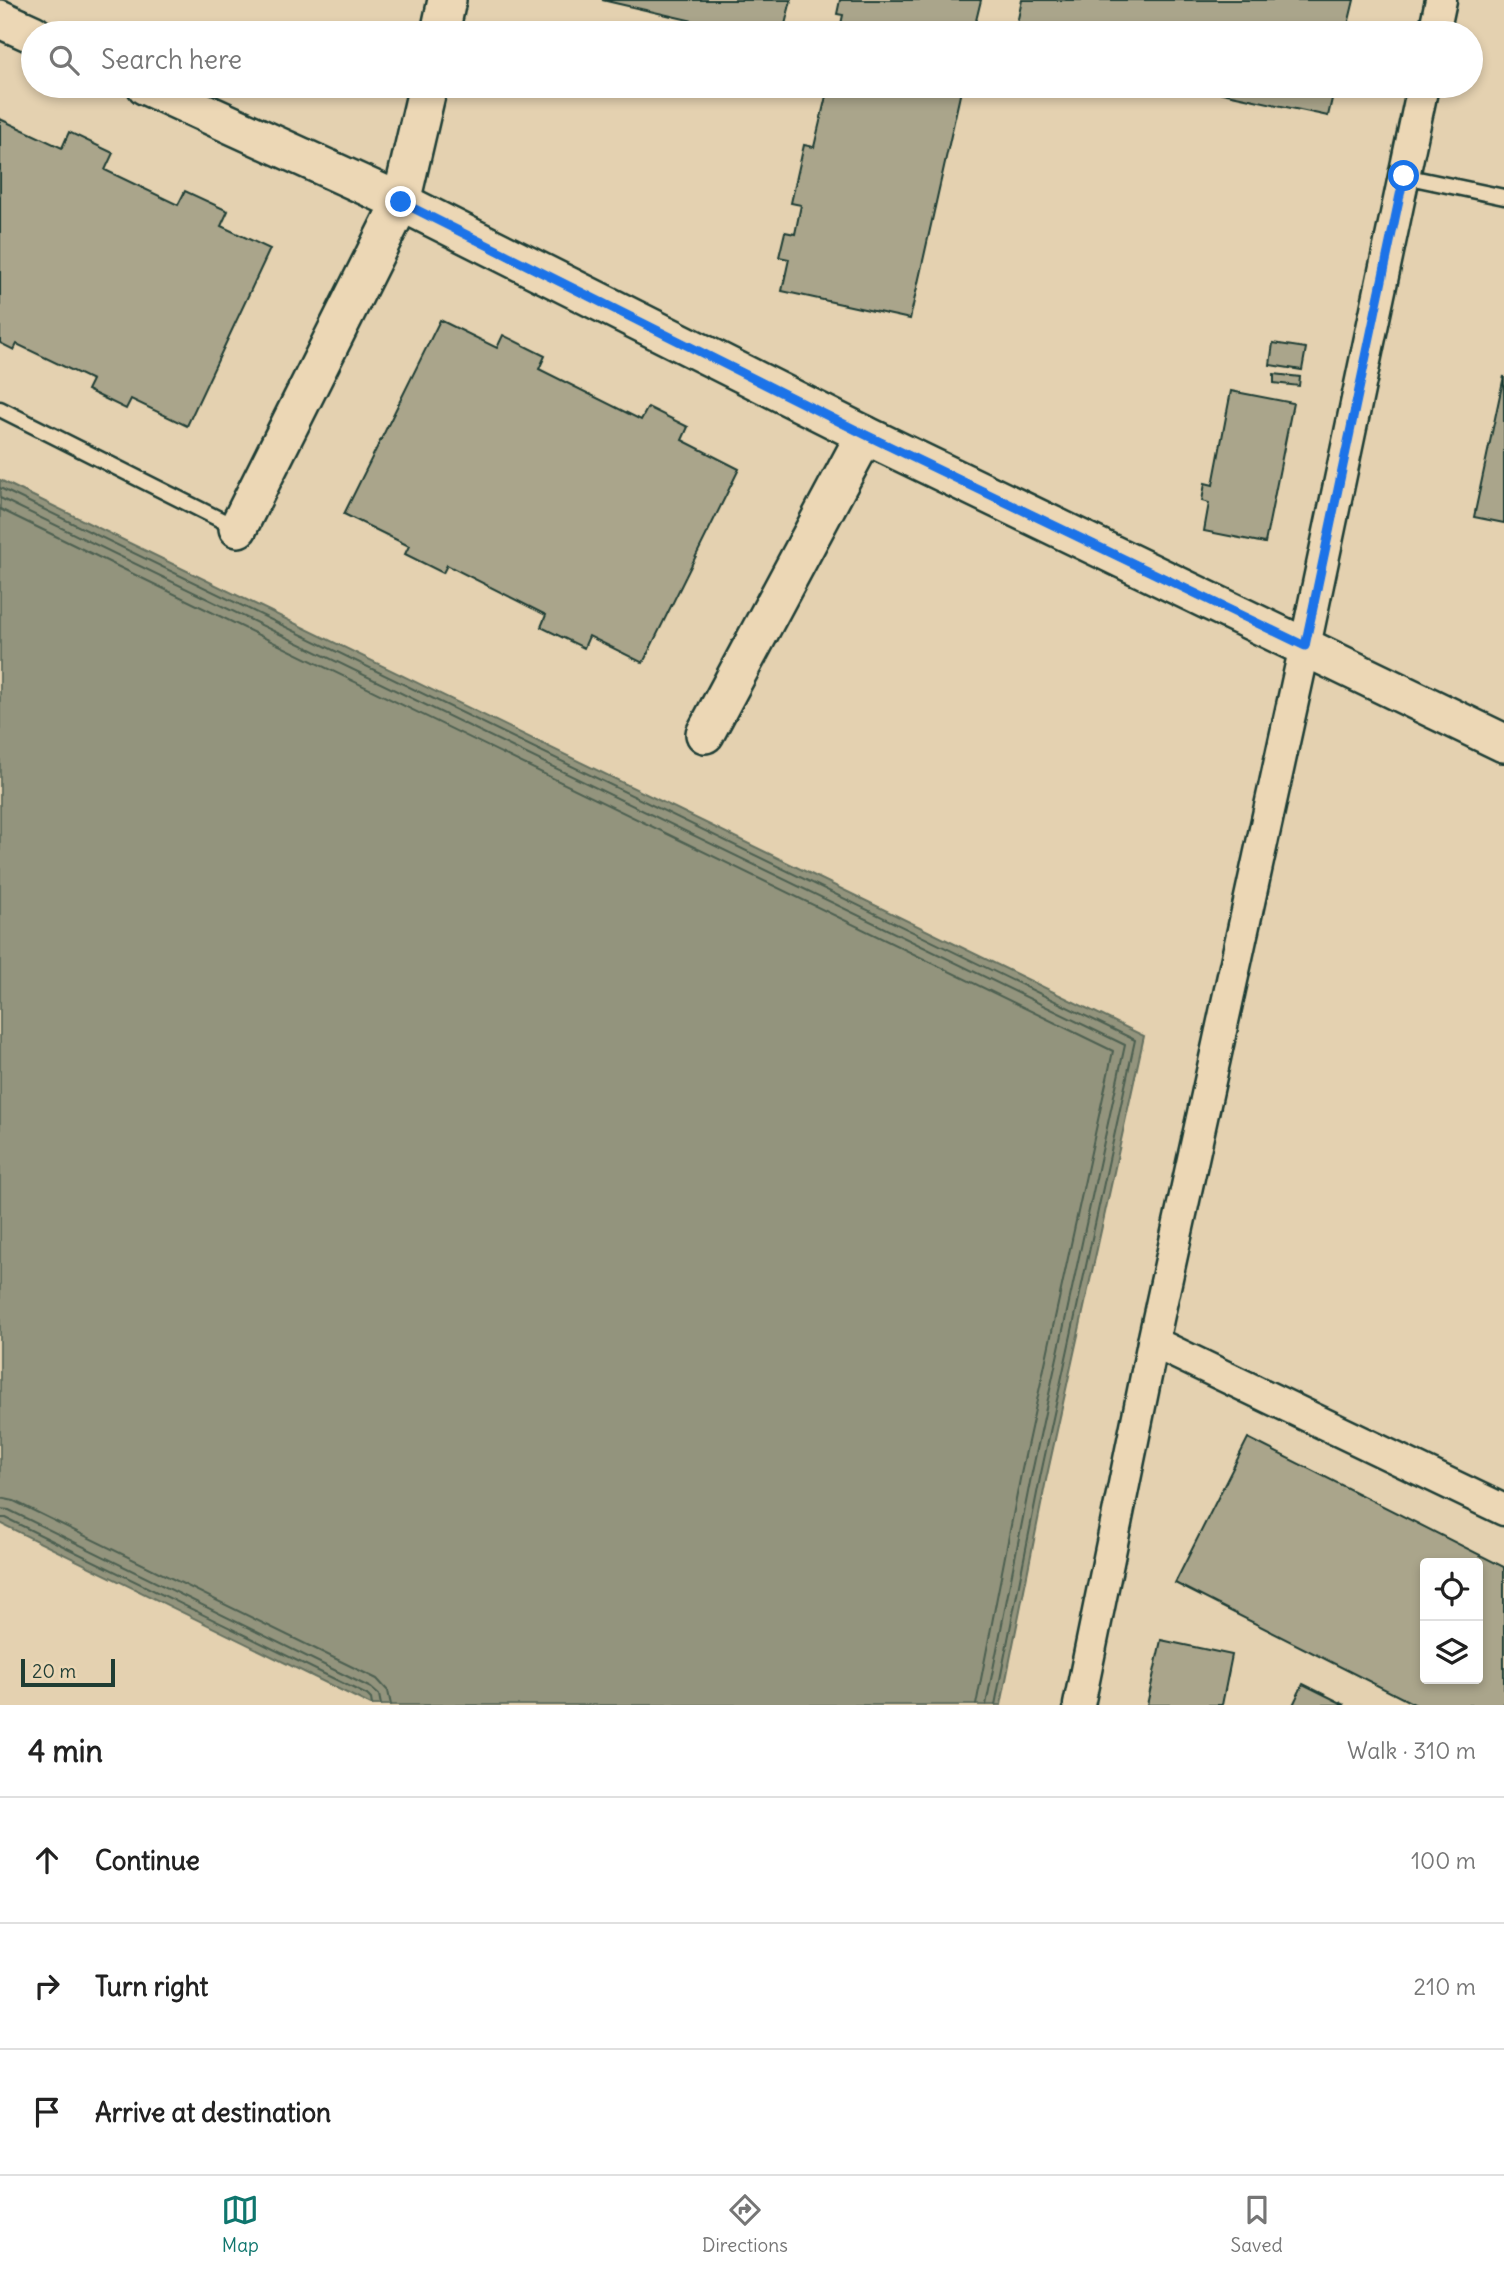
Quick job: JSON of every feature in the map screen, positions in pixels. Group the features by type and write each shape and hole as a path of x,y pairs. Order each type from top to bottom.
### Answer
{"street":[{"path":"443,21 447,0"},
{"path":"1437,21 1441,0"},
{"path":"0,19 21,29"},
{"path":"172,98 401,202 866,435 1504,743"},
{"path":"238,528 401,202 425,98"},
{"path":"1079,1705 1153,1342 1305,646 1420,98"},
{"path":"705,734 866,435"},
{"path":"1153,1342 1504,1510"}],"lane":[{"path":"1404,176 1504,197"},
{"path":"0,409 238,528"}],"water":[{"path":"0,480 1144,1036 1046,1480 1001,1705 371,1705 0,1523"}],"building":[{"path":"602,0 791,0 786,21 693,21"},
{"path":"840,0 981,0 976,21 842,21 843,15 837,14"},
{"path":"1022,0 1354,0 1349,21 1018,21"},
{"path":"826,98 959,98 910,319 782,291 789,259 779,257 785,232 795,234 801,205 791,203 804,145 814,147"},
{"path":"1245,98 1332,98 1328,116"},
{"path":"0,119 62,148 69,132 113,153 105,170 178,205 185,191 228,211 221,226 270,249 187,426 131,399 126,409 87,390 92,380 17,344 14,350 0,343"},
{"path":"440,320 497,348 503,335 545,356 539,369 641,420 648,407 688,427 682,440 739,469 643,663 589,636 584,648 541,627 546,615 447,565 443,573 405,554 409,546 344,514"},
{"path":"1273,343 1306,348 1302,370 1270,365"},
{"path":"1274,374 1300,377 1299,386 1274,383"},
{"path":"1504,376 1504,523 1474,517"},
{"path":"1231,391 1293,403 1265,543 1204,531 1209,503 1202,501 1205,483 1213,485"},
{"path":"1248,1438 1504,1567 1504,1705 1416,1705 1175,1583"},
{"path":"1161,1640 1232,1655 1222,1705 1147,1705"},
{"path":"1303,1684 1345,1705 1293,1705"}],"route":[{"path":"401,202 866,435 1305,646 1404,176"}]}
